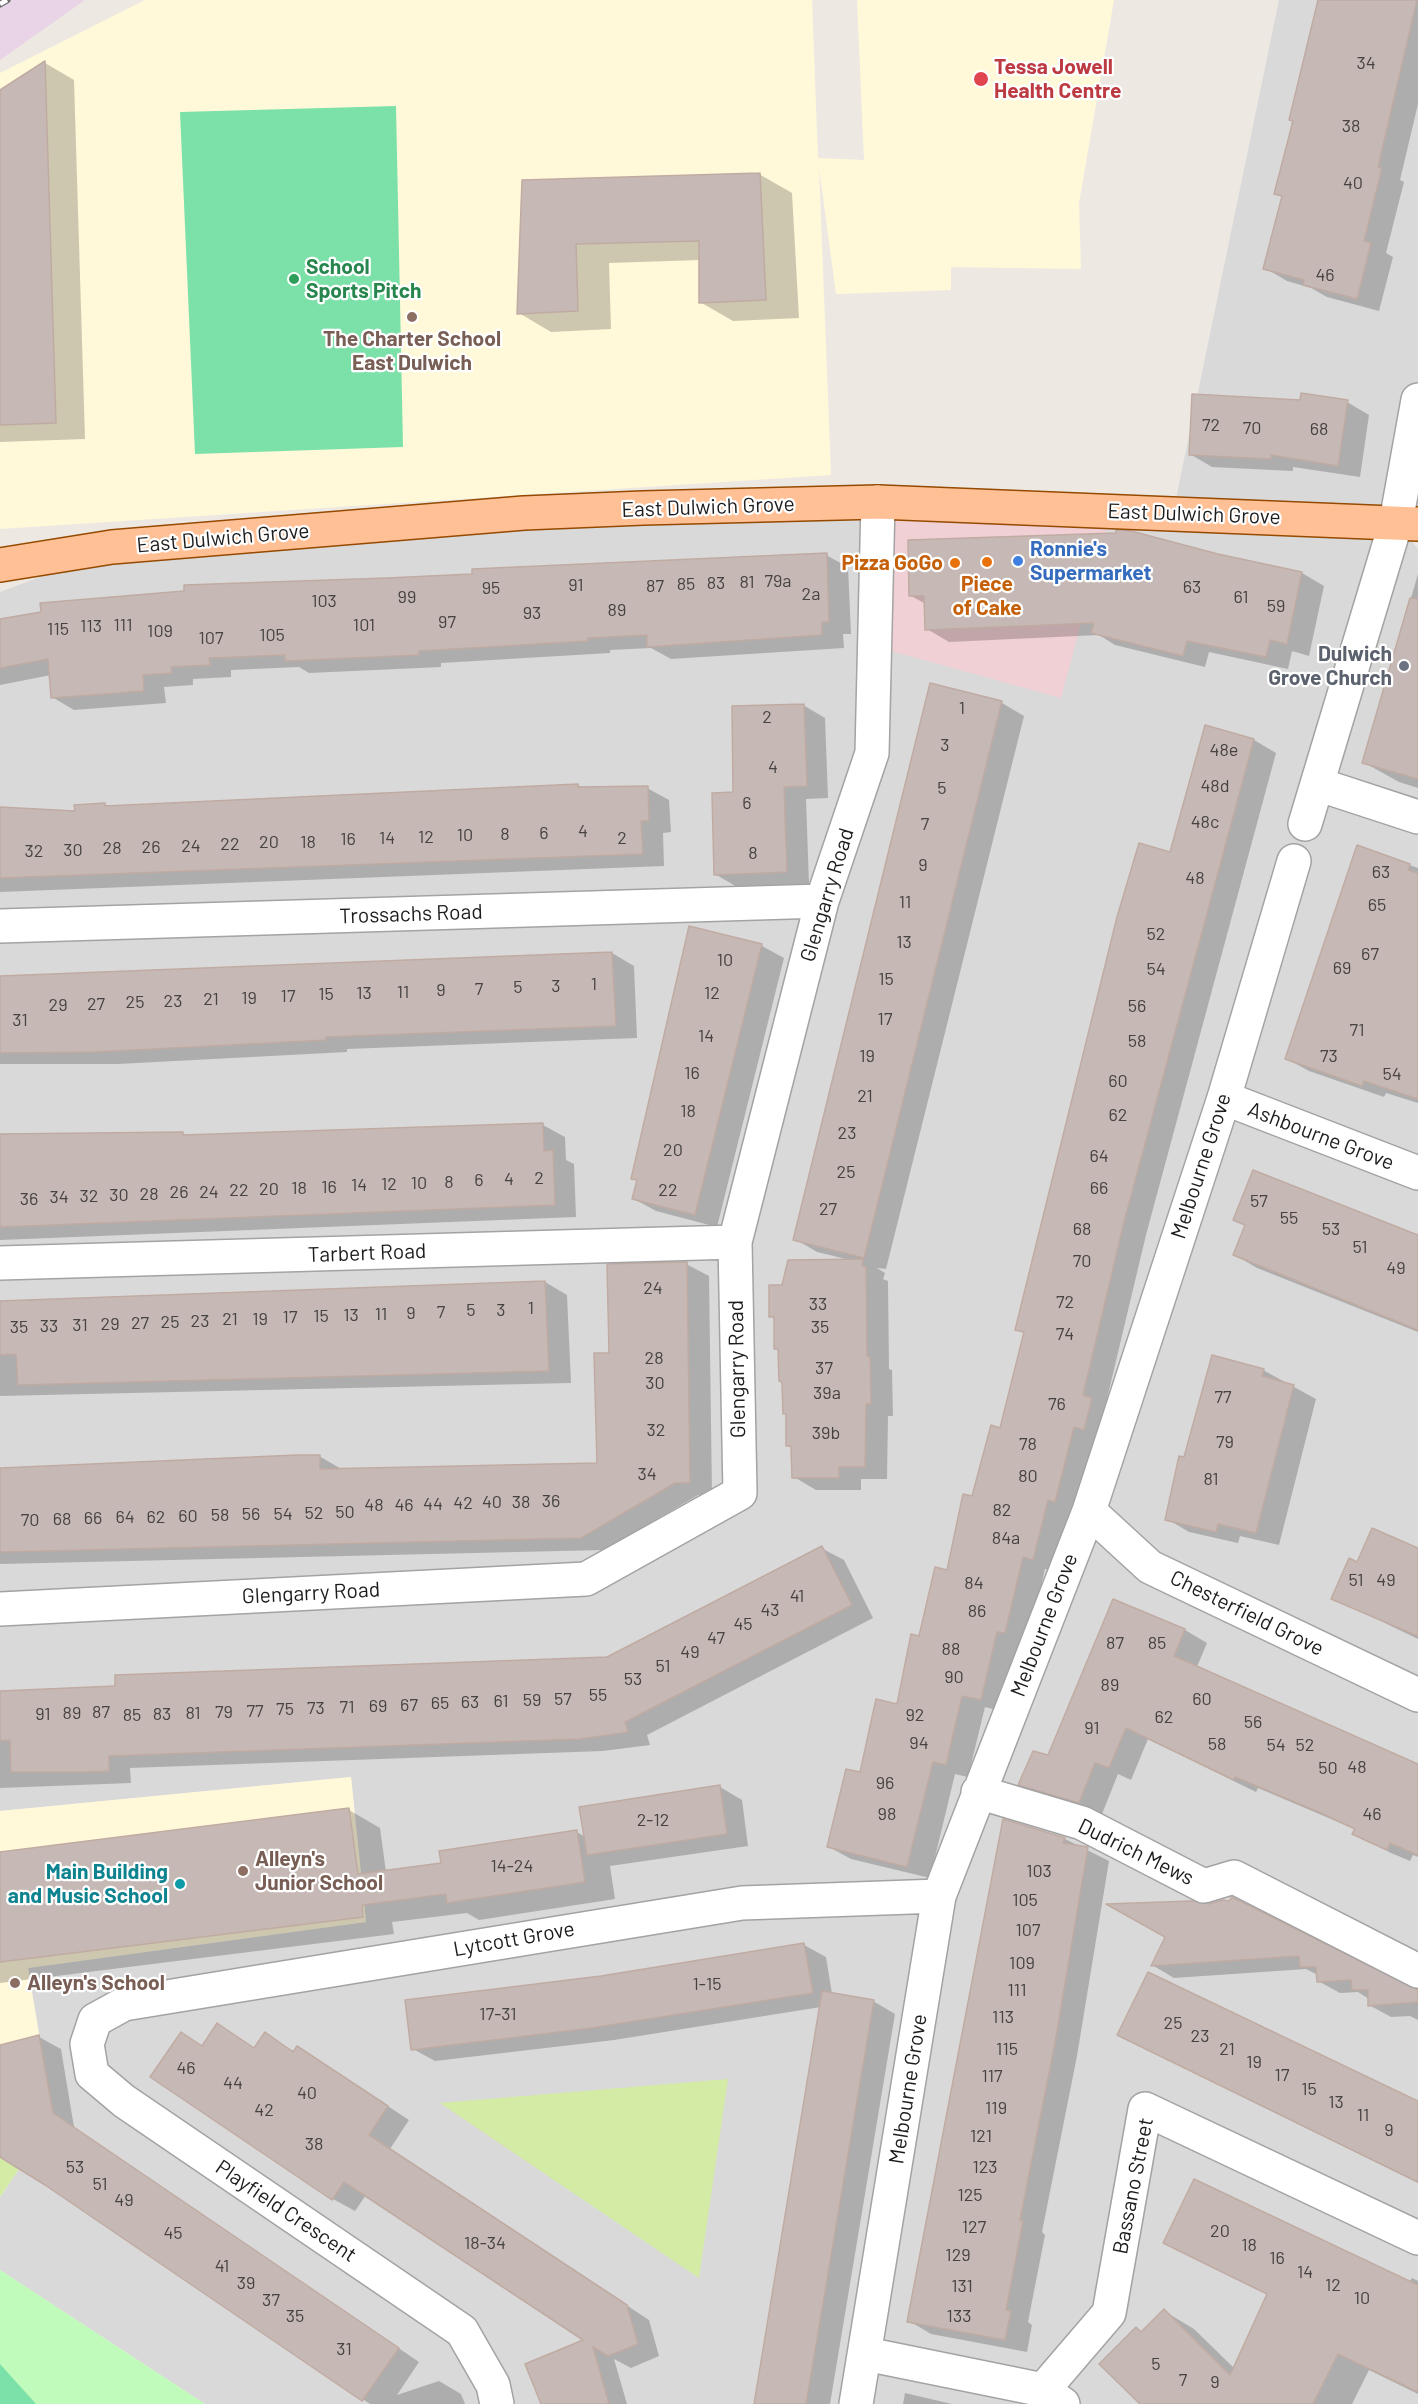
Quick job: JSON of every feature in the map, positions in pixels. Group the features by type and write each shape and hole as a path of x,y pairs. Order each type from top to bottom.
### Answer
{"main road":[{"name":"East Dulwich Grove","path":"0,564 112,547 524,513 878,502 1407,523"}],"street":[{"path":"1305,824 1407,523 1418,400"},
{"name":"Glengarry Road","path":"0,1609 586,1579 740,1493 735,1242 822,901 872,753 878,502"},
{"path":"1317,784 1418,817"},
{"name":"Melbourne Grove","path":"856,2404 866,2354 939,1896 1089,1510 1224,1098 1293,861"},
{"name":"Trossachs Road","path":"0,926 822,901"},
{"name":"Ashbourne Grove","path":"1224,1098 1418,1173"},
{"name":"Tarbert Road","path":"0,1263 735,1242"},
{"name":"Chesterfield Grove","path":"1089,1510 1150,1567 1418,1695"},
{"name":"Dudrich Mews","path":"978,1792 1082,1823 1204,1886 1234,1878 1418,1971"},
{"name":"Lytcott Grove","path":"95,2020 124,2004 742,1903 939,1896"},
{"name":"Playfield Crescent","path":"95,2020 87,2044 92,2074 124,2101 462,2331 493,2385 497,2404"},
{"name":"Bassano Street","path":"1053,2397 1109,2313 1144,2109 1418,2238"},
{"path":"866,2354 1053,2397"}],"shaded area":[{"path":"0,0 85,0 0,60"},
{"name":"The Charter School East Dulwich","path":"145,0 812,0 818,158 864,160 857,0 1114,0 1079,203 1081,269 951,267 951,290 836,294 819,168 831,475 0,529 0,73"},
{"path":"1279,0 1418,0 1418,525 1397,523 1418,549 1418,2404 205,2404 0,2270 0,2197 53,2117 28,1968 366,1922 351,1777 0,1811 0,592 112,550 617,509 1174,508"},
{"path":"877,493 1111,512 1061,698 877,647"},
{"name":"Alleyn's School","path":"351,1777 366,1922 28,1968 53,2118 0,2197 0,1811"}],"green space":[{"name":"School Sports Pitch","path":"396,106 403,447 195,454 180,112"},
{"path":"728,2079 699,2278 440,2103"},
{"path":"0,2158 19,2169 0,2197"},
{"path":"0,2270 205,2404 0,2404"},
{"path":"0,2364 36,2404 0,2404"}],"building":[{"path":"1318,0 1417,0 1378,167 1382,168 1364,241 1371,243 1357,299 1303,285 1304,280 1263,269 1282,196 1274,194 1293,121 1289,120"},
{"path":"45,61 56,423 0,425 0,90"},
{"name":"The Charter School East Dulwich","path":"760,173 766,300 699,303 699,241 576,244 578,311 517,314 522,180"},
{"path":"1301,393 1348,400 1338,466 1271,455 1271,459 1189,455 1192,394 1300,400"},
{"path":"1116,530 1131,531 1218,554 1302,572 1287,644 1270,640 1266,657 1187,641 1183,656 1091,633 1094,623 925,630 924,596 909,596 908,540 1116,533"},
{"path":"827,553 829,622 822,622 822,635 647,647 647,635 588,638 588,641 419,651 419,655 285,661 285,655 209,658 210,665 171,667 172,673 143,675 144,691 51,698 48,659 0,668 0,619 41,612 40,603 184,591 184,585 472,574 472,569"},
{"name":"Dulwich Grove Church","path":"1410,598 1418,599 1418,779 1362,763"},
{"path":"930,683 1002,701 864,1258 793,1240"},
{"path":"804,704 807,786 784,787 787,872 714,875 712,793 733,792 732,706"},
{"path":"1205,725 1254,739 1124,1222 1083,1395 1092,1398 1084,1430 1074,1427 1055,1502 1048,1500 1033,1560 1023,1557 1005,1633 997,1632 981,1700 962,1696 946,1765 933,1762 907,1867 827,1847 846,1769 860,1772 876,1699 897,1704 911,1634 919,1636 935,1567 947,1570 963,1494 972,1496 991,1425 1000,1428 1024,1332 1015,1330 1117,917 1139,843 1170,852"},
{"path":"578,784 578,787 648,786 649,821 641,821 643,854 0,878 0,807 75,811 74,805 105,803 105,806"},
{"path":"1357,845 1410,864 1408,870 1418,873 1418,1099 1364,1081 1362,1086 1285,1059"},
{"path":"689,926 762,944 695,1215 632,1199 637,1180 631,1179"},
{"path":"612,952 616,1026 326,1037 326,1040 95,1052 0,1053 0,976"},
{"path":"543,1123 544,1151 553,1150 555,1205 0,1227 0,1134 183,1132 183,1135"},
{"path":"1253,1170 1418,1235 1418,1330 1233,1255 1245,1225 1233,1220"},
{"path":"863,1259 862,1266 866,1267 867,1356 870,1356 871,1404 866,1404 865,1467 839,1467 839,1478 792,1478 791,1446 786,1446 786,1414 783,1414 778,1349 774,1349 774,1317 769,1317 769,1285 782,1285 788,1260"},
{"path":"687,1262 690,1483 675,1483 581,1538 0,1552 0,1468 297,1455 320,1455 320,1469 597,1463 594,1353 609,1353 607,1264"},
{"path":"545,1281 549,1371 18,1385 16,1354 0,1355 0,1301"},
{"path":"1212,1355 1264,1369 1262,1376 1294,1385 1256,1533 1218,1524 1216,1532 1165,1520 1179,1456 1184,1457"},
{"path":"1372,1528 1418,1548 1418,1636 1331,1599 1349,1558 1357,1562"},
{"path":"822,1546 852,1605 625,1722 628,1732 580,1739 109,1756 109,1771 89,1772 11,1772 10,1740 0,1741 0,1691 115,1686 115,1675 607,1657"},
{"path":"1113,1599 1185,1629 1174,1656 1418,1764 1418,1855 1390,1843 1387,1850 1352,1834 1355,1829 1321,1813 1235,1777 1234,1780 1126,1728 1109,1768 1095,1763 1079,1803 1018,1785 1033,1751 1048,1755"},
{"path":"720,1785 727,1834 587,1855 579,1807"},
{"name":"Alleyn's School","path":"349,1808 358,1874 441,1863 439,1851 577,1830 585,1882 447,1903 446,1894 362,1905 363,1917 0,1962 0,1852"},
{"path":"1003,1819 1065,1838 1063,1843 1088,1847 1055,2043 1020,2220 1023,2221 1006,2310 1011,2311 1005,2340 907,2322"},
{"path":"1232,1897 1418,1990 1418,2002 1368,2006 1368,1990 1352,1990 1351,1980 1317,1982 1316,1967 1300,1967 1299,1956 1151,1966 1165,1937 1106,1904 1192,1901 1209,1904 1223,1900 1229,1901"},
{"path":"804,1943 813,1993 591,2028 411,2050 405,2000 601,1976"},
{"path":"1148,1972 1418,2101 1418,2182 1117,2035"},
{"path":"822,1991 874,2000 806,2404 754,2404"},
{"path":"217,2023 254,2048 265,2032 293,2052 297,2046 388,2106 369,2135 627,2305 638,2344 608,2356 593,2347 609,2404 541,2404 525,2364 583,2340 344,2182 332,2200 150,2077 181,2032 202,2046"},
{"path":"39,2035 53,2113 399,2348 362,2401 45,2185 0,2157 0,2045"},
{"path":"1194,2179 1418,2285 1418,2392 1338,2354 1313,2404 1140,2404 1099,2364 1136,2327 1141,2332 1164,2309 1230,2375 1267,2294 1163,2243"}],"railway":[{"path":"0,4 7,0"}],"place":[{"name":"Tessa Jowell Health Centre","path":"981,79"},
{"name":"School Sports Pitch","path":"294,279"},
{"name":"The Charter School East Dulwich","path":"412,317"},
{"name":"Ronnie's Supermarket","path":"1018,561"},
{"name":"Piece of Cake","path":"987,562"},
{"name":"Pizza GoGo","path":"955,563"},
{"name":"Dulwich Grove Church","path":"1404,666"},
{"name":"Alleyn's Junior School","path":"243,1871"},
{"name":"Main Building and Music School","path":"180,1884"},
{"name":"Alleyn's School","path":"15,1983"}]}
